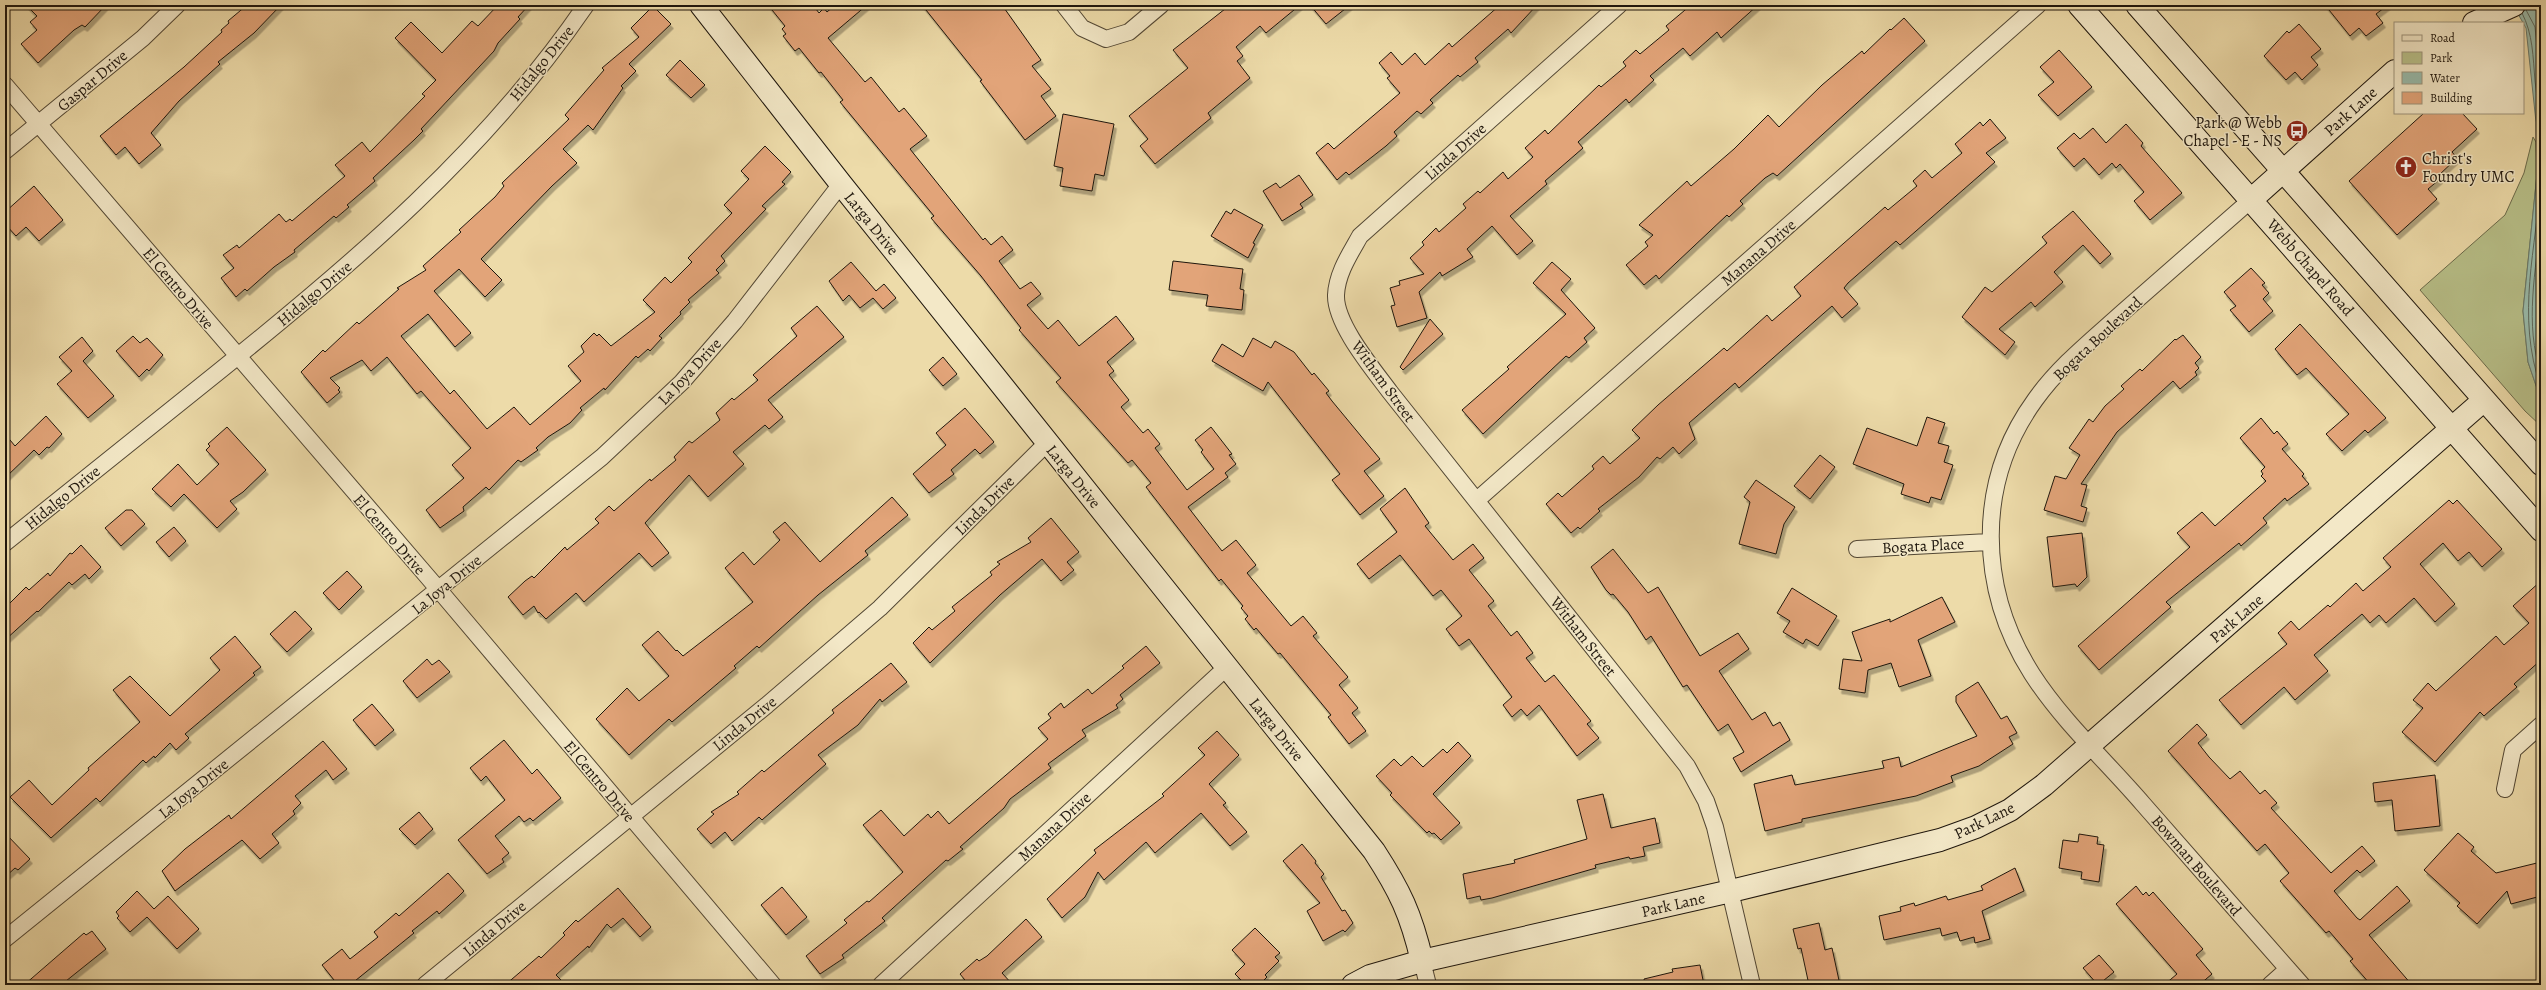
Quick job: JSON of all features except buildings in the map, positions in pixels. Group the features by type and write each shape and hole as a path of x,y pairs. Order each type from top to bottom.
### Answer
{"street":[{"name":"Gaspar Drive","path":"5,152 143,38 176,5"},
{"name":"Hidalgo Drive","path":"5,543 338,274 420,201 475,144 569,31 586,5"},
{"name":"Larga Drive","path":"701,5 1047,443 1374,851 1397,887 1411,918 1422,961"},
{"path":"1064,5 1082,28 1106,39 1129,32 1161,5"},
{"name":"Linda Drive","path":"1344,322 1336,295 1342,267 1360,236 1619,5"},
{"name":"Manana Drive","path":"1477,500 2038,5"},
{"name":"Webb Chapel Road","path":"2079,5 2252,199 2541,530"},
{"path":"2137,5 2541,464"},
{"path":"2476,22 2509,7"},
{"name":"Park Lane","path":"2252,199 2394,72"},
{"name":"El Centro Drive","path":"5,85 237,357 439,590 773,985"},
{"name":"La Joya Drive","path":"5,939 602,457 682,382 735,321 841,184"},
{"name":"Bogata Boulevard","path":"2090,746 2033,675 2009,631 2000,602 1989,542 2000,465 2015,430 2034,400 2072,357 2252,199"},
{"name":"Witham Street","path":"1344,322 1362,354 1390,392 1687,766 1706,801 1715,827 1752,985"},
{"name":"Park Lane","path":"1353,985 1370,976 1422,961 1731,891 1940,840 1976,827 2010,810 2044,785 2090,746 2484,400"},
{"name":"Linda Drive","path":"425,985 767,705 880,608 1047,443"},
{"name":"Bogata Place","path":"1857,549 1989,542"},
{"name":"Manana Drive","path":"881,985 1227,667"},
{"path":"2505,789 2513,750 2541,725"},
{"name":"Bowman Boulevard","path":"2090,746 2302,985"},
{"path":"1422,961 1428,985"},
{"path":"2270,985 2288,969"}],"green space":[{"path":"2533,137 2536,142 2537,174 2523,311 2528,362 2541,400 2541,426 2525,411 2420,290 2505,215 2524,173"}],"water":[{"path":"2513,5 2541,5 2541,400 2528,362 2523,311 2537,174 2536,122 2526,28 2524,22"}],"place":[{"name":"Park @ Webb Chapel - E - NS","path":"2297,131"},
{"name":"Christ's Foundry UMC","path":"2406,167"}]}
